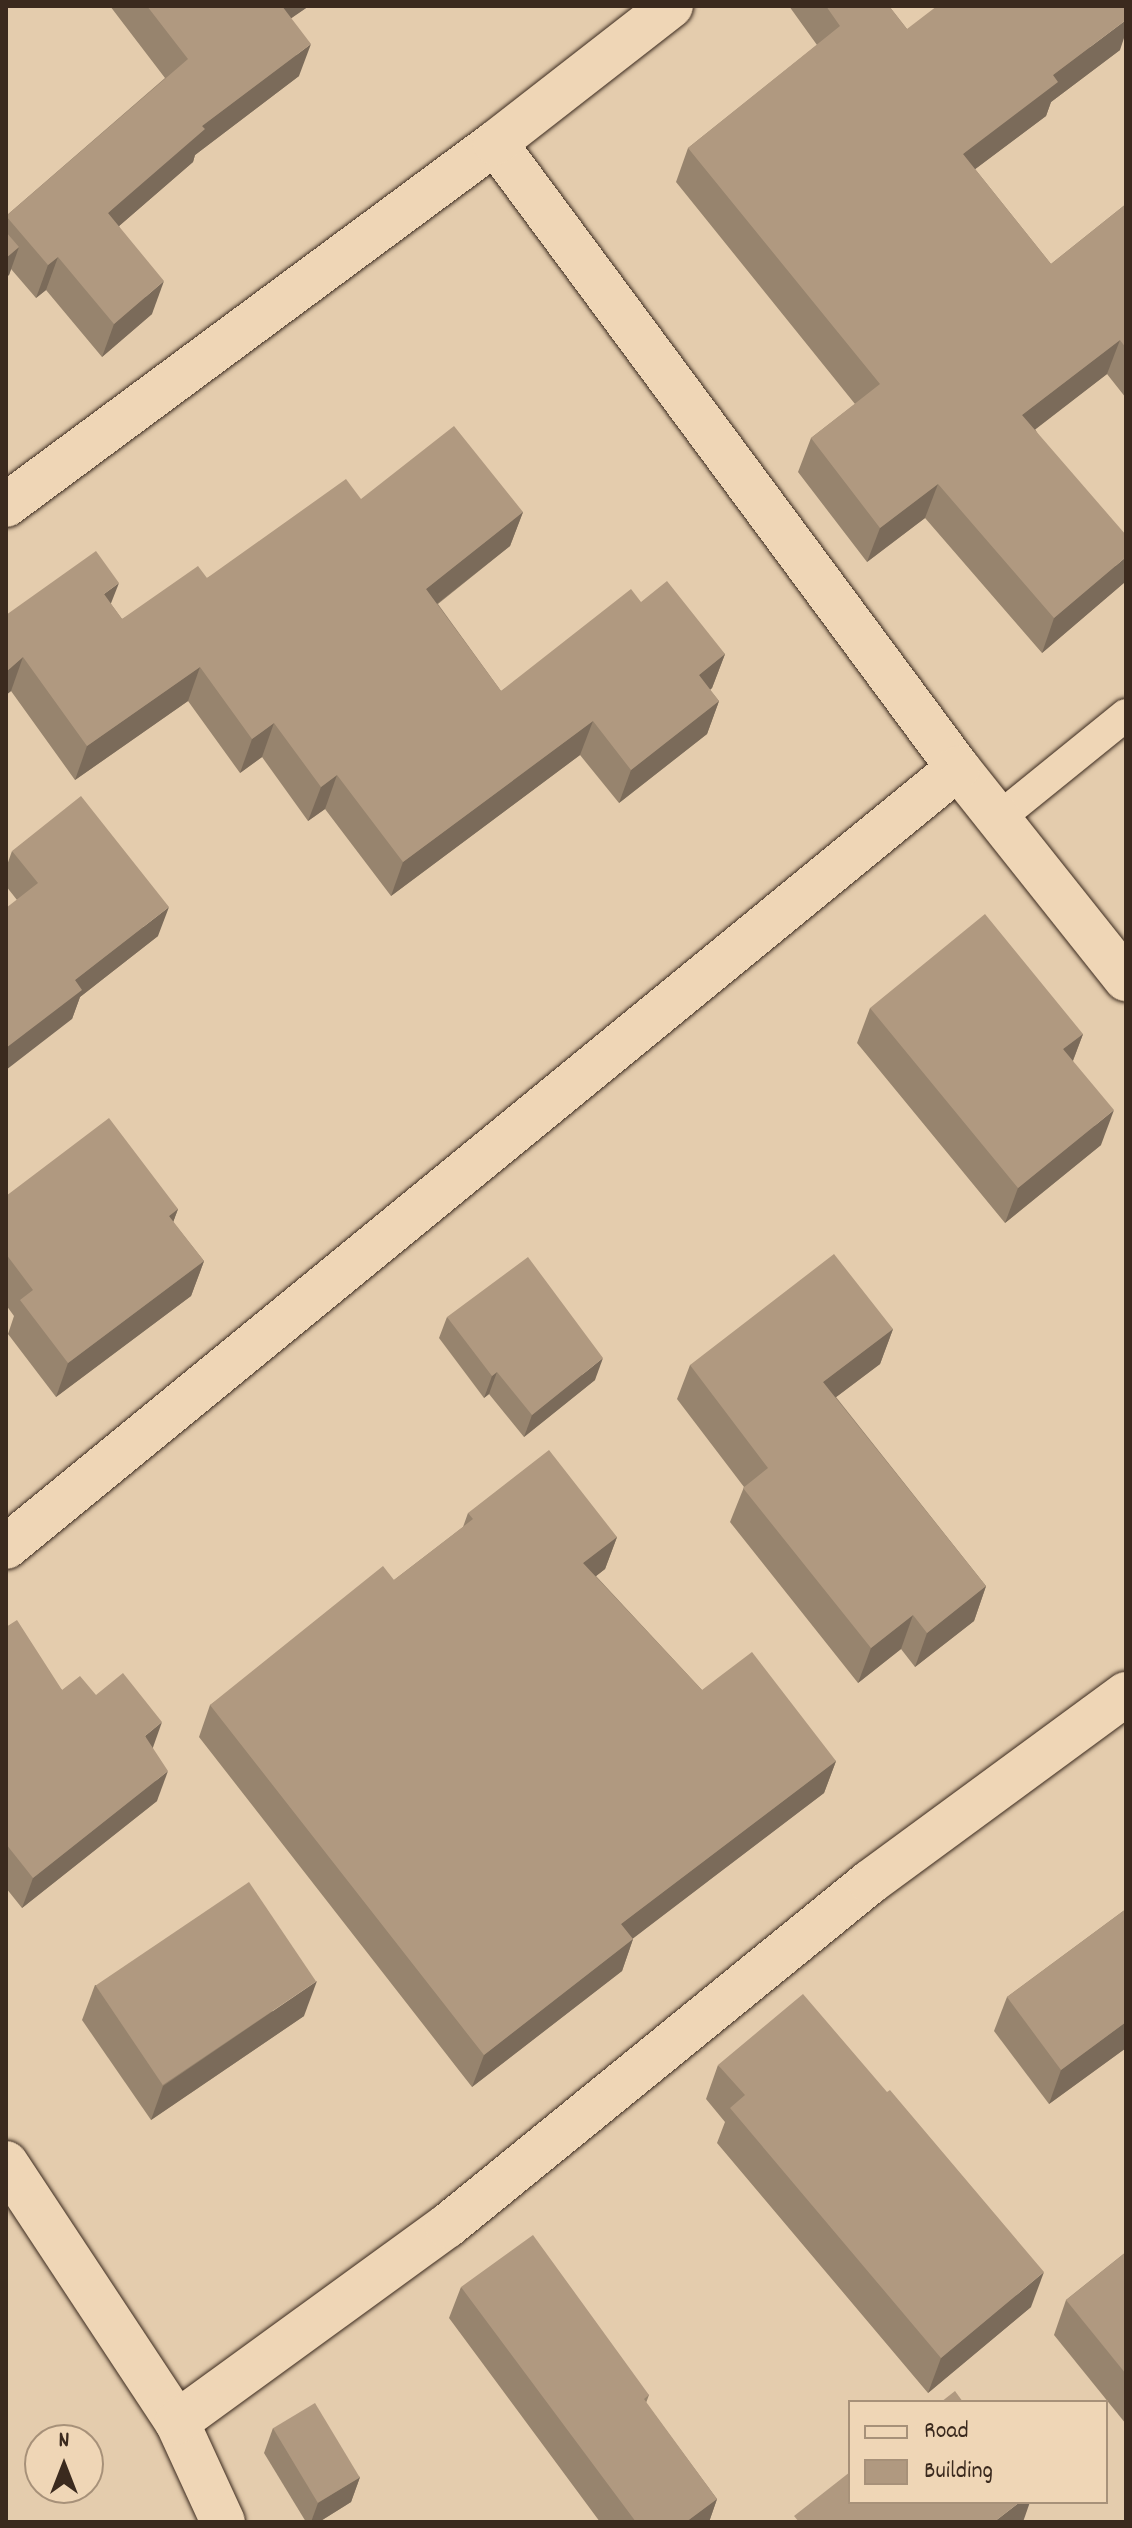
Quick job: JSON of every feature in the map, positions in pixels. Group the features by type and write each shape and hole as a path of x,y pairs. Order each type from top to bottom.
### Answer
{"street":[{"path":"6,505 495,143 671,6"},
{"path":"495,143 958,768 1126,979"},
{"path":"6,1547 958,768"},
{"path":"177,2422 447,2226 870,1882 1126,1694"},
{"path":"6,2163 177,2422 223,2522"}],"lane":[{"path":"1000,817 1126,715"}],"building":[{"path":"147,6 282,6 311,44 202,126 205,129 108,213 164,281 114,324 58,257 48,265 6,216 188,59"},
{"path":"826,6 889,6 907,29 937,6 1126,8 1126,20 1053,75 1058,82 963,154 1051,264 1126,204 1126,348 1120,340 1022,415 1126,535 1126,557 1054,618 938,484 880,528 811,438 880,384 688,148 840,26"},
{"path":"6,232 19,247 6,258"},
{"path":"454,426 523,512 426,589 501,691 631,589 641,602 667,581 725,654 699,675 719,701 631,770 593,721 403,862 337,775 321,787 274,723 252,739 200,667 87,746 23,657 6,672 6,615 96,551 119,583 104,594 122,619 198,566 207,578 346,479 361,499"},
{"path":"81,796 169,907 75,980 82,990 6,1048 6,908 38,883 12,851"},
{"path":"985,914 1083,1034 1063,1049 1114,1110 1018,1188 870,1008"},
{"path":"109,1118 178,1209 169,1216 204,1261 68,1363 20,1300 33,1290 6,1254 6,1196"},
{"path":"834,1254 893,1329 823,1382 986,1586 927,1633 913,1615 871,1648 743,1488 768,1468 690,1365"},
{"path":"528,1257 603,1358 532,1415 497,1372 492,1376 447,1317"},
{"path":"549,1450 617,1537 583,1563 702,1690 752,1652 836,1761 621,1924 633,1939 484,2055 210,1705 383,1566 394,1580 473,1519 468,1513"},
{"path":"17,1620 62,1690 80,1676 96,1695 123,1673 162,1722 145,1736 168,1771 33,1878 6,1844 6,1627"},
{"path":"249,1882 316,1981 163,2085 96,1985"},
{"path":"1126,1909 1126,2022 1061,2070 1007,1997"},
{"path":"803,1994 887,2092 890,2090 1044,2272 941,2358 730,2108 745,2095 718,2065"},
{"path":"533,2235 649,2395 644,2399 717,2499 686,2522 636,2522 461,2287"},
{"path":"1126,2252 1126,2374 1066,2300"},
{"path":"955,2391 962,2400 944,2400"},
{"path":"315,2403 360,2478 318,2503 273,2428"},
{"path":"848,2474 848,2504 1017,2504 994,2522 799,2522 794,2516"}]}
